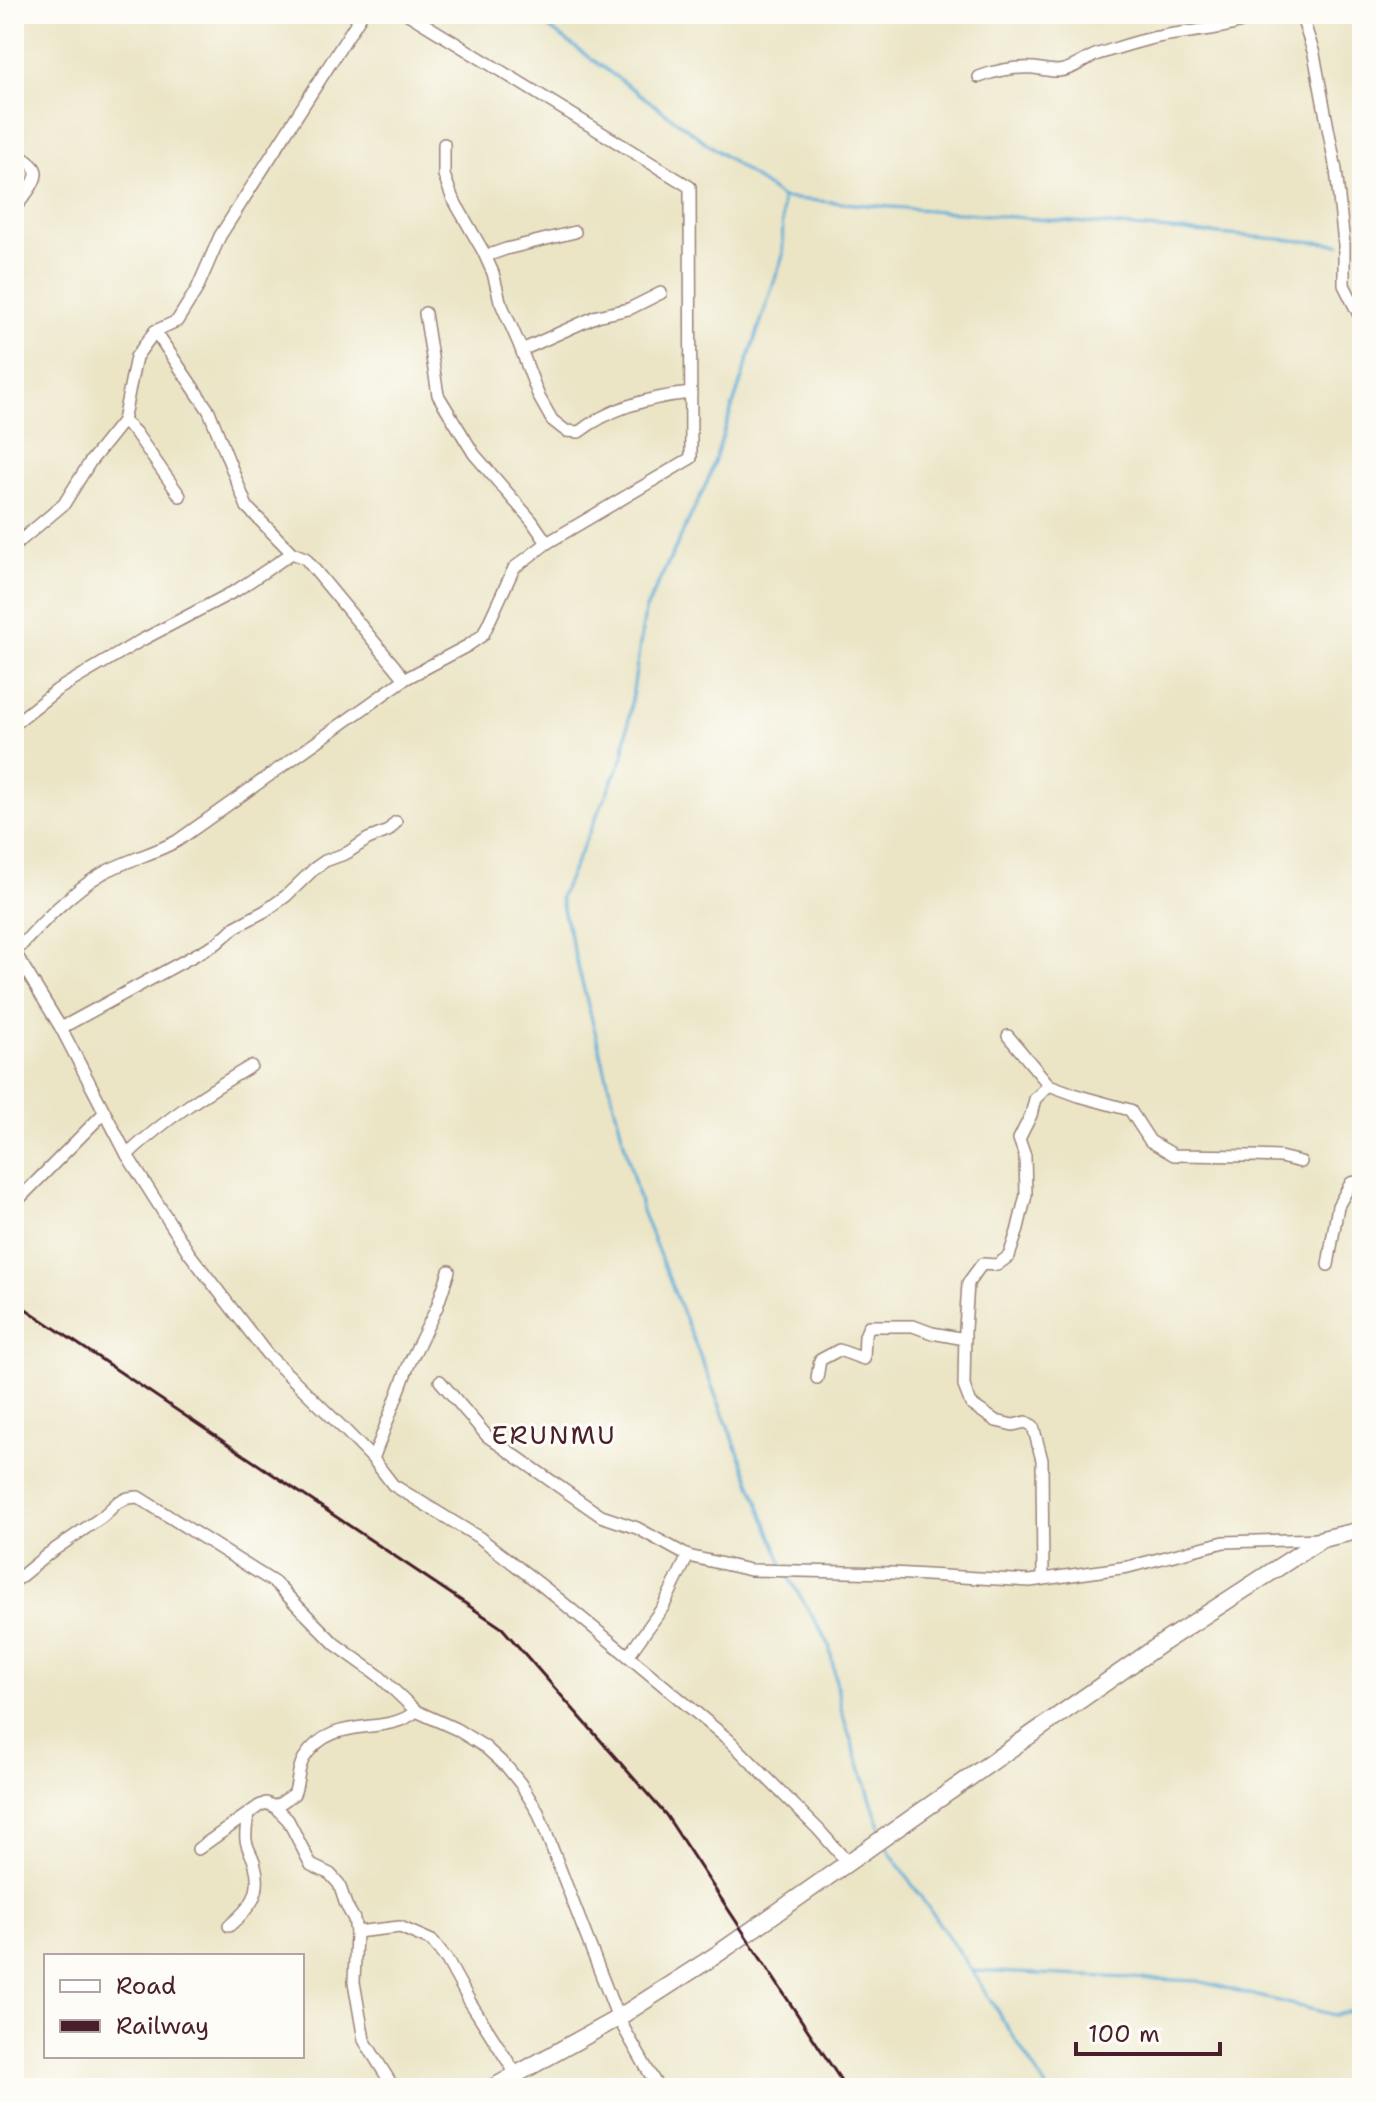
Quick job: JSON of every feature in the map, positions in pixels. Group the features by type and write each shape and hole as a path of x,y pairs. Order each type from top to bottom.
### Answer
{"street":[{"path":"14,546 64,504 90,462 123,421 136,357 155,331 177,321 197,289 220,236 362,14"},
{"path":"408,14 690,187 691,458 547,543 514,568 483,635 405,679 177,841 102,874 82,887 14,952 61,1028 127,1155 189,1253 267,1354 373,1459 393,1485 480,1538 628,1656 729,1740 849,1864"},
{"path":"979,77 999,69 1060,71 1123,46 1161,36 1197,33 1243,23 1260,14"},
{"path":"1301,14 1314,54 1336,170 1344,244 1344,285 1362,321"},
{"path":"444,144 444,175 452,197 486,256 500,301 539,397 552,420 566,431 579,432 639,401 691,393"},
{"path":"14,152 35,168 37,174 14,209"},
{"path":"486,256 575,232"},
{"path":"522,350 597,316 629,309 661,293"},
{"path":"425,313 438,395 474,454 547,543"},
{"path":"155,331 209,411 247,507 292,553 305,558 405,679"},
{"path":"123,421 135,432 180,496"},
{"path":"14,724 57,690 140,641 237,590 292,553"},
{"path":"61,1028 217,943 235,927 286,896 325,861 388,831 396,822"},
{"path":"1008,1036 1049,1085 1130,1110 1150,1141 1174,1155 1266,1156 1301,1162"},
{"path":"127,1155 190,1102 251,1066"},
{"path":"1043,1579 1042,1460 1033,1426 1026,1422 1013,1425 996,1421 971,1404 964,1386 968,1283 982,1264 997,1265 1009,1256 1026,1195 1025,1156 1019,1139 1035,1099 1049,1085"},
{"path":"14,1204 104,1113"},
{"path":"1328,1265 1338,1206 1351,1183 1362,1181"},
{"path":"373,1459 449,1271"},
{"path":"817,1378 820,1360 839,1350 864,1359 865,1336 869,1326 913,1326 965,1339"},
{"path":"440,1381 487,1436 601,1516 637,1528 688,1556 750,1570 879,1572 1030,1581 1128,1567 1224,1542 1322,1539 1362,1530"},
{"path":"14,1582 118,1502 138,1497 275,1583 335,1644 378,1675 416,1711 456,1729 485,1747 507,1767 538,1812 618,2018 658,2088"},
{"path":"492,2088 618,2018 716,1955 1162,1643 1322,1539"},
{"path":"628,1656 663,1607 688,1556"},
{"path":"275,1807 294,1794 302,1760 325,1737 340,1730 407,1718 416,1711"},
{"path":"198,1849 266,1803 288,1820 311,1865 330,1874 339,1884 354,1919 354,1982 364,2040 394,2088"},
{"path":"229,1926 245,1912 256,1896 255,1864 246,1839 248,1814"},
{"path":"356,1932 400,1927 432,1941 447,1960 516,2074"}],"waterway":[{"path":"530,14 782,198 1340,244"},
{"path":"782,198 783,255 708,480 645,611 623,757 560,898 642,1211 785,1569"},
{"path":"788,1576 829,1644 842,1713 882,1833"},
{"path":"886,1844 1046,2088"},
{"path":"972,1971 1198,1981 1334,2015 1362,2008"}],"railway":[{"path":"14,1301 502,1628 666,1815 846,2088"}],"district":[{"name":"ERUNMU","path":"554,1435"}]}
